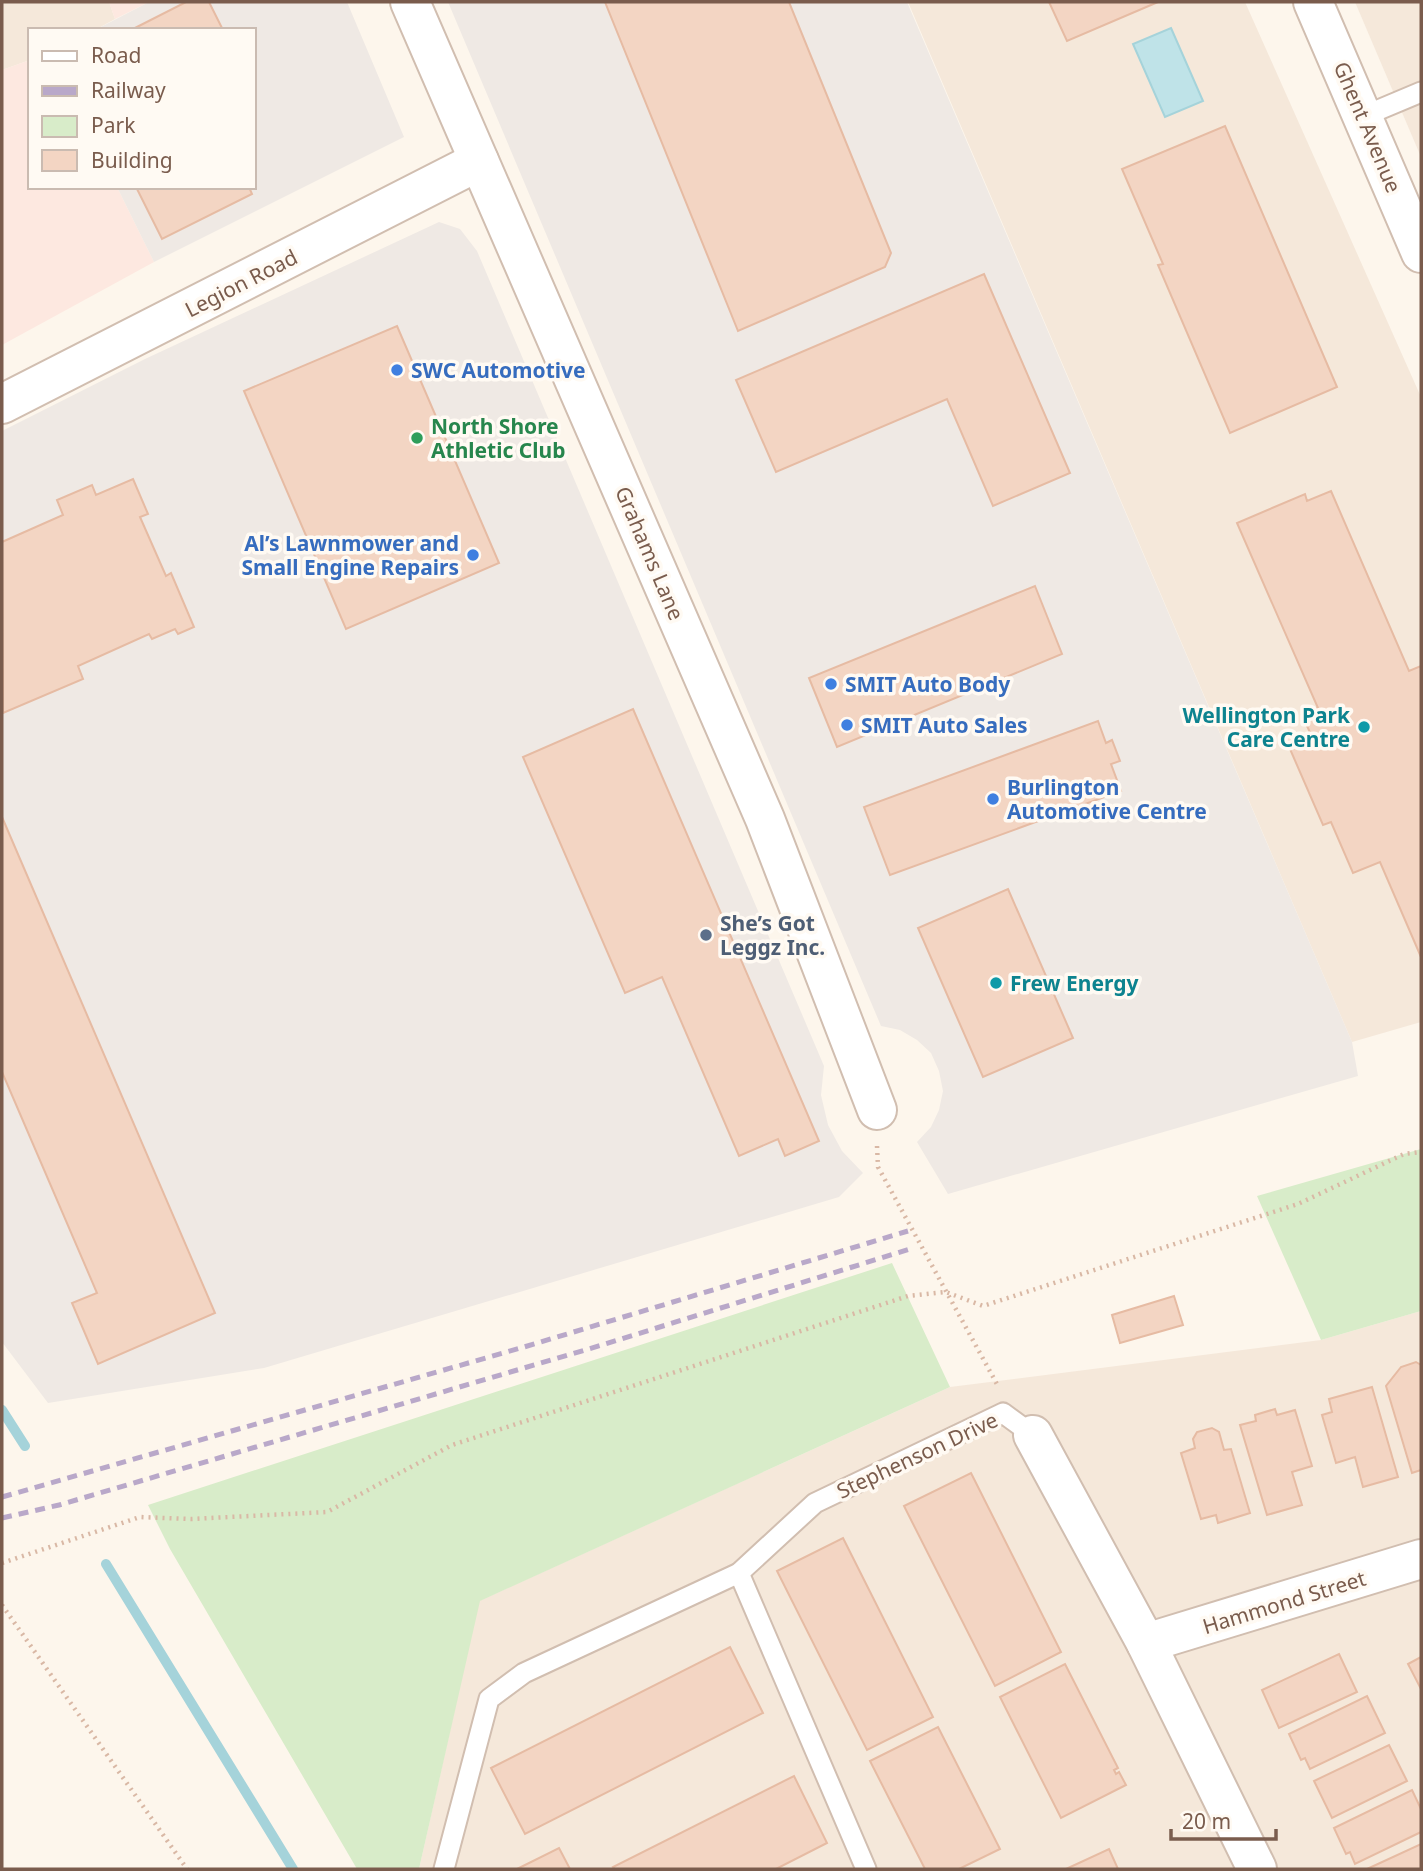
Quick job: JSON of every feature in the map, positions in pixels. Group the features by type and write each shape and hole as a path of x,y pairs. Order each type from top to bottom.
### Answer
{"street":[{"name":"Grahams Lane","path":"410,2 765,819 877,1110"},
{"name":"Ghent Avenue","path":"1313,2 1421,253"},
{"name":"Legion Road","path":"2,404 479,161"},
{"name":"Stephenson Drive","path":"1033,1435 1146,1643 1257,1869"},
{"name":"Hammond Street","path":"1146,1643 1421,1559"}],"lane":[{"path":"1364,116 1421,92"},
{"name":"Stephenson Drive","path":"739,1573 815,1503 1003,1413 1033,1435"},
{"path":"444,1869 489,1699 524,1673 739,1573 866,1869"}],"path":[{"path":"877,1110 878,1167 992,1378 1033,1435"},
{"path":"2,1563 140,1517 191,1518 327,1512 452,1445 908,1296 946,1292 983,1306 1298,1204 1404,1154 1421,1152"},
{"path":"2,1605 187,1869"}],"shaded area":[{"path":"2,2 109,2 115,19 99,28 28,28 28,61 2,70"},
{"path":"109,2 149,2 115,19"},
{"path":"149,2 347,2 404,137 154,262 118,189 256,189 256,28 99,28"},
{"path":"448,2 907,2 1352,1042 1358,1076 948,1194 917,1142 931,1127 939,1110 943,1091 939,1071 931,1053 917,1040 900,1030 881,1026"},
{"path":"908,2 1245,2 1421,397 1421,1022 1352,1042"},
{"path":"1355,2 1421,2 1421,157"},
{"path":"28,61 28,189 118,189 154,262 2,345 2,70"},
{"path":"439,222 460,229 477,251 824,1066 821,1095 828,1125 842,1151 863,1173 839,1197 264,1368 48,1403 2,1342 2,431 145,359"},
{"path":"1421,1311 1421,1869 419,1869 479,1601 950,1387 1321,1340"}],"green space":[{"path":"1421,1149 1421,1311 1321,1340 1257,1196"},
{"path":"892,1263 950,1387 480,1601 419,1869 357,1869 170,1549 148,1505"}],"water":[{"path":"1171,28 1203,101 1165,117 1133,44"}],"building":[{"path":"186,2 209,2 222,28 135,28"},
{"path":"605,2 789,2 891,253 885,267 738,331"},
{"path":"1049,2 1158,2 1067,41"},
{"path":"1225,126 1337,387 1230,433 1158,265 1163,264 1122,169"},
{"path":"137,189 250,189 252,194 162,239"},
{"path":"984,274 1070,473 993,506 947,399 776,472 736,380"},
{"path":"397,326 499,563 346,629 244,391"},
{"path":"133,479 148,514 140,517 166,576 171,573 194,627 178,634 175,629 152,639 149,634 78,666 83,679 3,713 2,542 63,515 57,500 92,485 96,495"},
{"name":"Wellington Park Care Centre","path":"1331,491 1409,671 1421,666 1421,957 1380,862 1353,873 1331,822 1323,825 1290,749 1313,739 1302,715 1318,708 1237,523 1305,494 1307,501"},
{"path":"1035,586 1062,654 837,747 809,678"},
{"path":"633,709 819,1141 785,1156 778,1139 739,1156 662,977 625,993 523,757"},
{"name":"Burlington Automotive Centre","path":"1098,721 1106,743 1112,740 1120,761 1111,764 1121,791 890,875 864,807"},
{"path":"2,817 215,1313 98,1364 72,1303 97,1293 2,1072"},
{"name":"Frew Energy","path":"1008,889 1073,1038 983,1077 918,928"},
{"path":"1174,1296 1183,1325 1120,1343 1112,1315"},
{"path":"1416,1362 1421,1365 1421,1470 1412,1473 1386,1386 1401,1367"},
{"path":"1372,1387 1398,1477 1363,1487 1355,1457 1336,1463 1322,1415 1332,1412 1329,1399"},
{"path":"1275,1409 1277,1415 1295,1410 1312,1466 1292,1472 1302,1505 1267,1515 1240,1425 1256,1421 1255,1415"},
{"path":"1212,1428 1219,1432 1224,1450 1231,1449 1250,1513 1218,1523 1216,1515 1201,1519 1181,1453 1195,1448 1193,1439 1197,1432"},
{"path":"971,1473 1061,1652 995,1686 904,1506"},
{"path":"843,1538 933,1717 867,1750 777,1571"},
{"path":"730,1647 763,1713 525,1834 491,1768"},
{"path":"1339,1654 1357,1692 1279,1728 1262,1690"},
{"path":"1421,1657 1421,1689 1408,1664"},
{"path":"1065,1664 1118,1768 1114,1770 1116,1774 1119,1772 1126,1785 1061,1818 1000,1697"},
{"path":"1367,1696 1385,1733 1310,1769 1305,1758 1301,1760 1289,1734"},
{"path":"938,1727 1000,1849 959,1869 925,1869 870,1761"},
{"path":"1389,1745 1407,1781 1332,1818 1314,1781"},
{"path":"794,1776 827,1843 776,1869 613,1867"},
{"path":"1412,1790 1421,1809 1421,1832 1355,1864 1350,1852 1346,1854 1334,1828"},
{"path":"1421,1844 1421,1869 1367,1869"},
{"path":"559,1848 570,1869 517,1869"},
{"path":"1109,1849 1118,1869 1066,1869"}],"waterway":[{"path":"2,1410 25,1446"},
{"path":"106,1564 293,1869"}],"railway":[{"path":"2,1497 524,1347 908,1231"},
{"path":"2,1518 59,1505 602,1345 913,1248"}],"place":[{"name":"SWC Automotive","path":"397,370"},
{"name":"North Shore Athletic Club","path":"417,438"},
{"name":"Al’s Lawnmower and Small Engine Repairs","path":"473,555"},
{"name":"SMIT Auto Body","path":"831,684"},
{"name":"SMIT Auto Sales","path":"847,725"},
{"name":"Wellington Park Care Centre","path":"1364,727"},
{"name":"Burlington Automotive Centre","path":"993,799"},
{"name":"She’s Got Leggz Inc.","path":"706,935"},
{"name":"Frew Energy","path":"996,983"}]}
